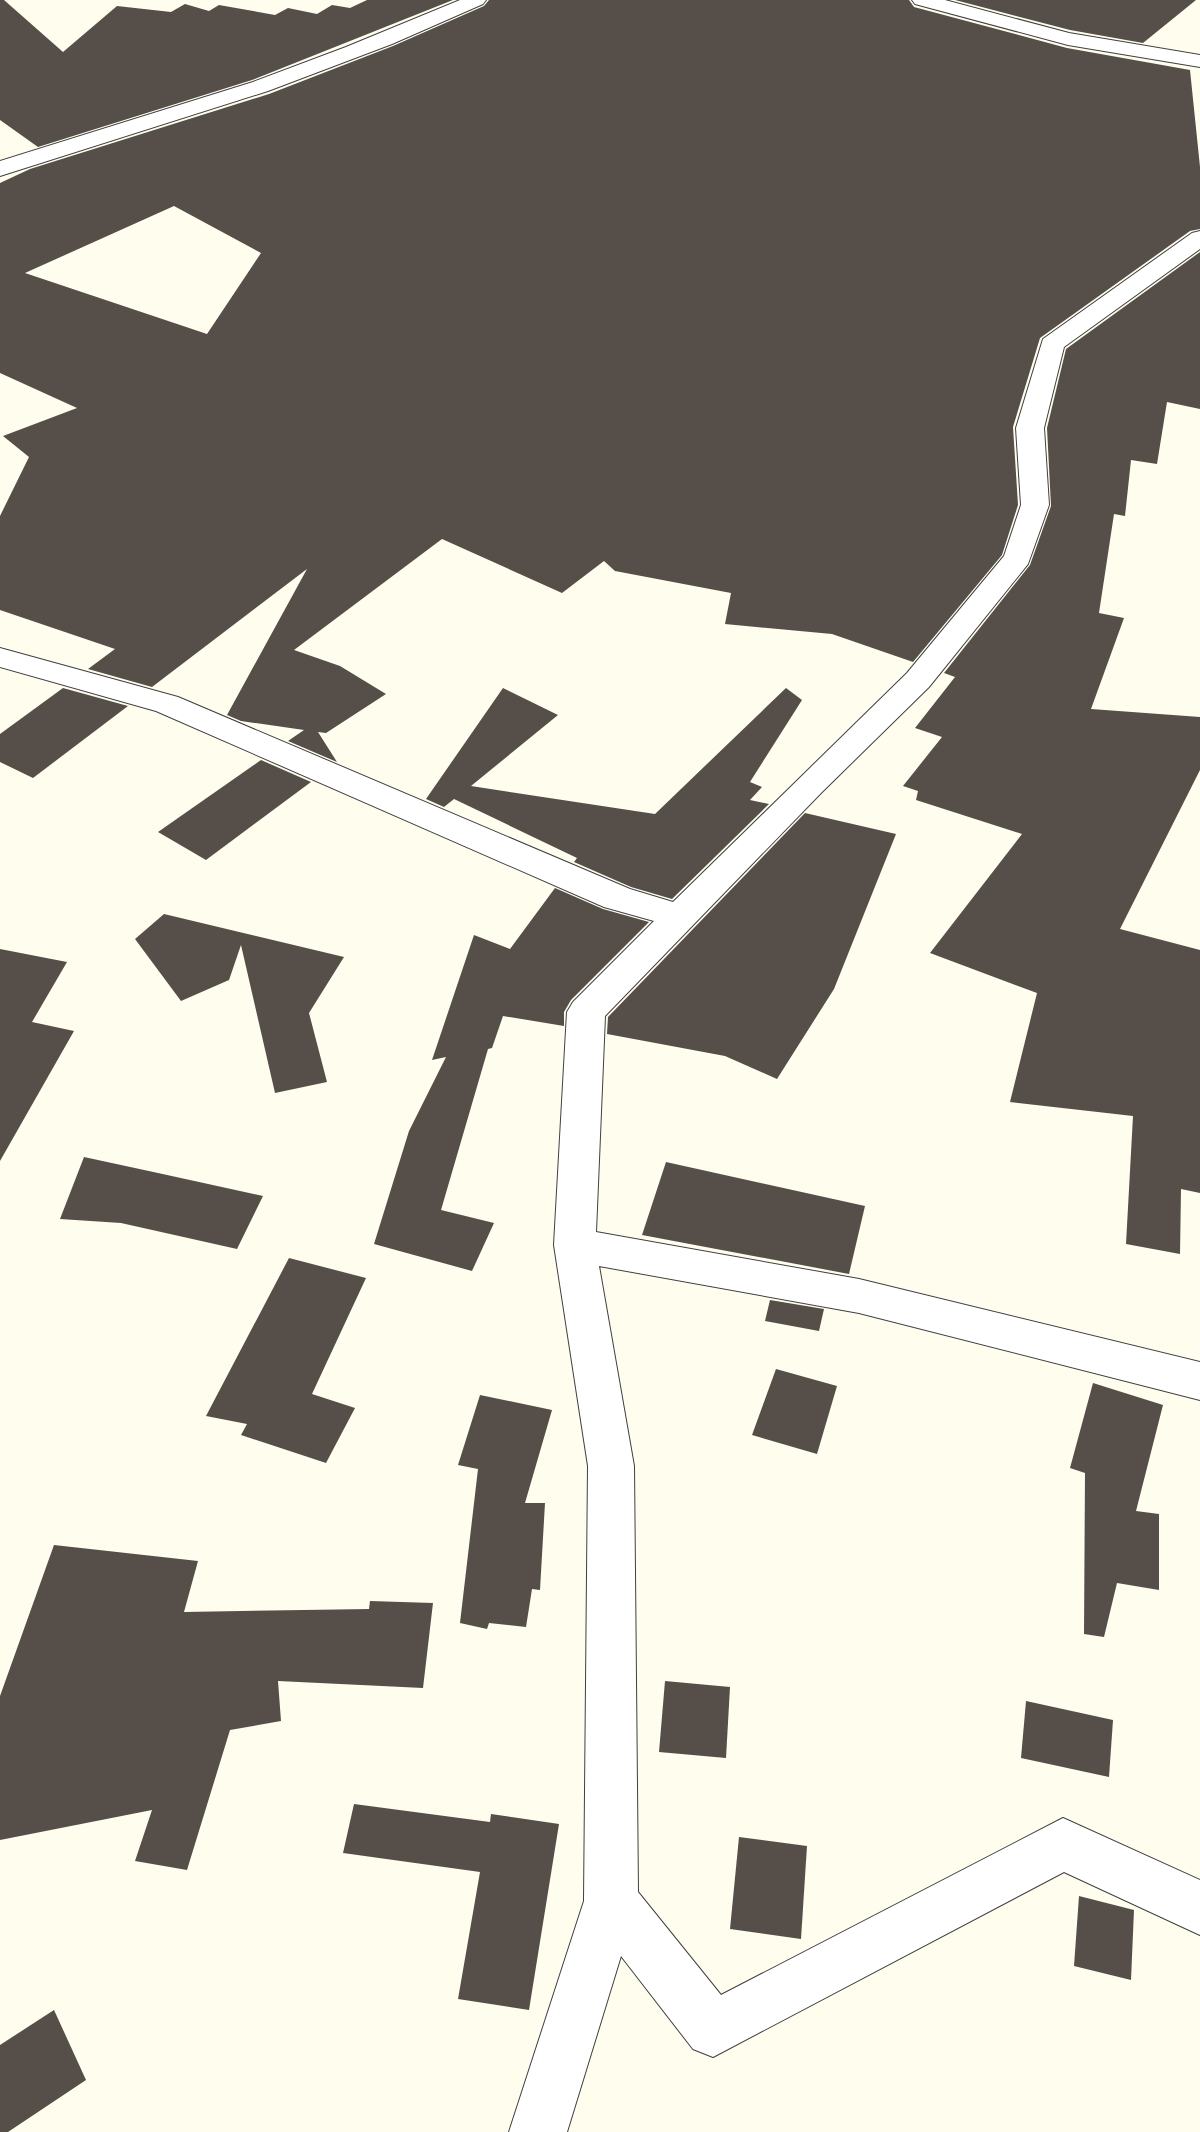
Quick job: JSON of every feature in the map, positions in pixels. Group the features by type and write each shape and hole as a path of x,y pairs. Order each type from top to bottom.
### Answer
{"street":[{"path":"0,169 33,156 227,98 362,50 476,0"},
{"path":"922,0 1068,38 1200,61"},
{"path":"538,2132 611,1901 611,1466 575,1245 586,1012 678,916 918,680 1018,558 1035,505 1030,428 1052,344 1200,238"},
{"path":"0,657 167,704 617,898 678,916"},
{"path":"575,1245 859,1296 1200,1381"},
{"path":"611,1901 713,2029 1063,1844 1200,1908"}],"building":[{"path":"0,0 4,0 63,52 117,6 171,12 185,4 209,11 219,5 275,15 288,8 317,14 332,5 350,8 367,0 453,0 252,80 38,147 0,120"},
{"path":"489,0 909,0 914,7 1067,48 1190,70 1200,167 1200,229 1190,231 1040,338 1013,427 1018,505 1002,555 913,662 832,634 725,624 731,593 615,571 604,561 562,593 442,539 294,650 340,666 386,694 326,733 318,732 337,762 288,741 304,730 241,721 227,715 307,569 152,687 88,669 115,649 0,610 0,516 29,457 3,436 77,408 0,373 0,183 30,169 269,94 393,46 484,6","holes":["174,206 261,253 207,334 25,273"]},
{"path":"955,0 1196,0 1143,43 1070,30"},
{"path":"1200,252 1200,409 1167,402 1157,464 1131,460 1125,516 1114,514 1099,613 1124,618 1091,709 1200,717 1200,770 1120,929 1200,950 1200,1193 1181,1189 1180,1254 1126,1244 1133,1116 1010,1102 1037,993 930,953 1022,834 916,800 918,791 903,786 942,737 915,728 955,677 944,673 1030,565 1051,506 1047,428 1066,349"},
{"path":"63,688 128,706 33,778 0,762 0,734"},
{"path":"503,688 558,715 471,786 655,814 786,688 802,700 750,782 762,787 750,800 769,804 672,899 631,887 574,862 577,858 454,799 444,807 426,799"},
{"path":"261,760 311,782 206,860 158,832"},
{"path":"805,813 896,834 834,989 777,1079 725,1056 607,1034 608,1017"},
{"path":"555,888 603,909 649,922 571,1000 564,1012 564,1026 503,1016 492,1048 488,1049 441,1210 494,1223 472,1271 374,1244 409,1131 446,1057 432,1060 474,935 510,949"},
{"path":"164,914 344,957 309,1013 327,1082 275,1093 241,945 229,980 181,1001 135,939"},
{"path":"0,949 67,962 32,1022 74,1031 0,1161"},
{"path":"84,1157 263,1196 237,1249 121,1223 60,1219"},
{"path":"666,1162 865,1206 849,1274 642,1235"},
{"path":"289,1258 366,1278 312,1394 355,1408 326,1463 241,1435 247,1424 206,1416"},
{"path":"770,1300 824,1309 819,1331 765,1321"},
{"path":"776,1369 837,1386 817,1454 752,1435"},
{"path":"1093,1383 1163,1405 1136,1511 1159,1514 1159,1590 1117,1583 1104,1637 1084,1634 1085,1473 1070,1468"},
{"path":"480,1395 552,1410 525,1503 545,1503 540,1590 532,1589 526,1627 489,1623 487,1629 460,1623 478,1469 458,1465"},
{"path":"54,1545 198,1561 184,1612 369,1609 370,1601 433,1603 423,1688 278,1681 281,1721 230,1730 187,1870 135,1861 152,1810 0,1840 0,1696"},
{"path":"665,1681 730,1687 726,1758 659,1752"},
{"path":"1026,1701 1113,1720 1109,1777 1021,1758"},
{"path":"354,1804 490,1822 491,1814 559,1824 529,2010 458,1999 480,1872 343,1853"},
{"path":"739,1837 807,1846 801,1939 730,1929"},
{"path":"1079,1896 1134,1910 1131,1980 1074,1966"},
{"path":"54,2010 86,2080 8,2132 0,2132 0,2045"}]}
